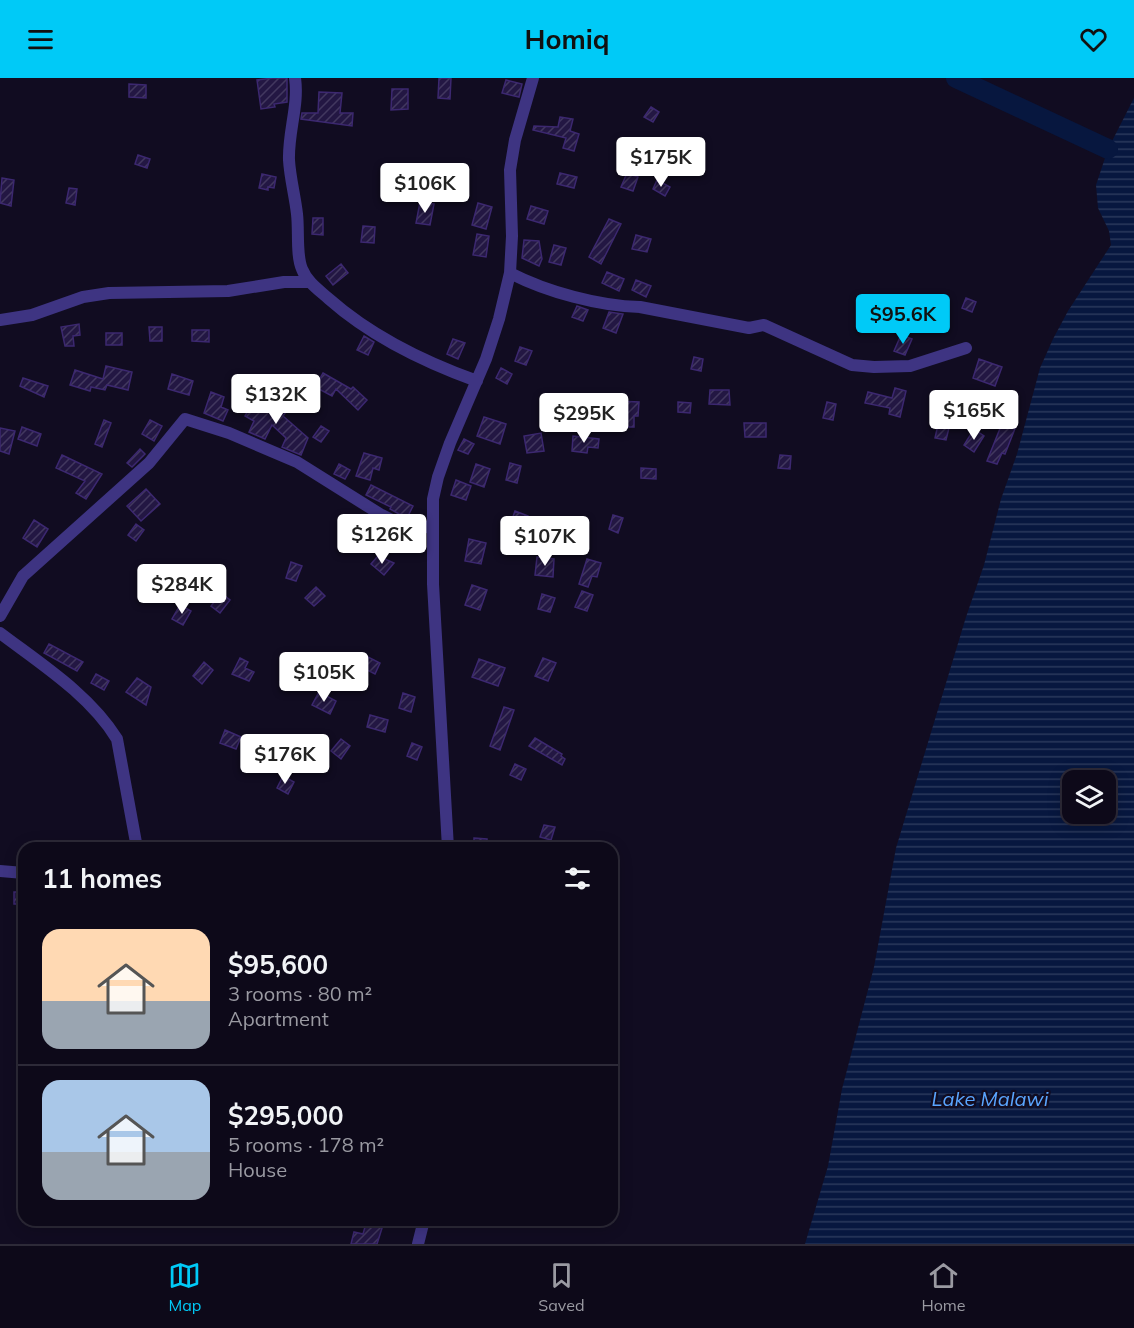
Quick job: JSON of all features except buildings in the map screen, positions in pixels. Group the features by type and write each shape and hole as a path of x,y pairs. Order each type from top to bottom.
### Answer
{"street":[{"path":"295,78 297,91 291,125 289,162 297,216 301,267 309,282 347,315 403,349 446,370 477,381"},
{"path":"448,842 433,595 433,499 438,477 500,319 510,273 512,236 510,170 515,140 533,78"},
{"path":"510,273 542,287 622,307 640,307 749,328 764,325 852,365 910,366 966,348"},
{"path":"0,320 32,315 64,302 92,295 228,291 284,282 309,282"},
{"path":"0,616 23,576 149,463 185,419 229,433 297,462 396,522 433,528"},
{"path":"0,633 98,712 111,729 117,739 136,842"},
{"path":"0,870 18,872"},
{"path":"418,1244 422,1226"}],"water":[{"name":"Lake Malawi","path":"1134,98 1134,1244 805,1244 828,1166 842,1089 874,967 896,848 984,565 1040,368 1068,311 1111,245 1109,231 1098,208 1096,185 1108,149"}],"waterway":[{"path":"956,78 1108,149"}]}
